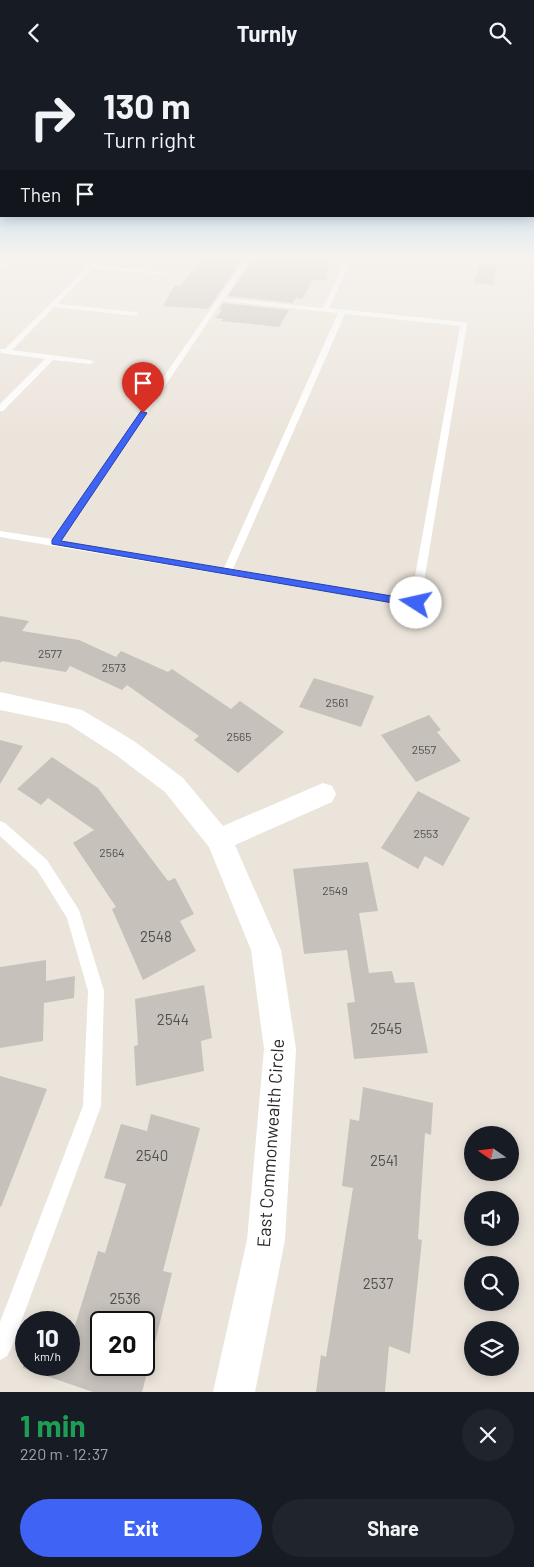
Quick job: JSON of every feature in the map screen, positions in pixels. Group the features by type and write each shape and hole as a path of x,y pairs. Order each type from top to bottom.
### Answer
{"street":[{"name":"East Commonwealth Circle","path":"0,701 74,716 126,748 174,785 219,840 266,951 280,1049 266,1240 234,1392"},
{"path":"219,840 323,794"}],"lane":[{"path":"3,351 38,318"},
{"path":"56,542 207,318"},
{"path":"228,571 339,318"},
{"path":"0,534 416,603 464,324 402,318"},
{"path":"3,351 90,362"},
{"path":"0,409 51,357"},
{"path":"0,827 42,865 74,915 96,991 92,1106 0,1349"}],"building":[{"path":"216,318 284,318 279,327 221,321 223,319"},
{"path":"0,616 29,621 22,631 79,640 116,657 121,651 168,672 172,669 231,709 240,701 284,732 238,773 194,740 199,736 127,685 122,690 70,666 66,672 2,661 0,663"},
{"path":"314,678 374,696 361,727 299,707"},
{"path":"429,715 441,730 437,732 461,761 416,782 381,735"},
{"path":"0,740 23,746 0,784"},
{"path":"52,757 98,788 168,881 175,878 194,914 180,921 196,951 143,980 112,909 116,907 73,843 94,830 48,798 41,805 17,789"},
{"path":"418,791 470,818 443,866 425,856 418,869 381,848"},
{"path":"368,862 378,911 359,913 369,973 392,971 395,983 414,982 428,1053 354,1059 347,1003 355,1002 347,950 304,954 293,869"},
{"path":"46,960 46,981 75,976 74,998 44,1003 43,1041 0,1048 0,967"},
{"path":"204,985 212,1038 201,1041 204,1071 136,1086 134,1046 138,1045 135,999"},
{"path":"0,1076 47,1089 1,1207 0,1206"},
{"path":"363,1087 433,1103 431,1135 425,1133 418,1239 422,1240 410,1354 389,1346 385,1392 316,1392 321,1355 326,1357 353,1188 342,1186 350,1119 359,1121"},
{"path":"151,1114 200,1128 163,1271 172,1273 155,1343 155,1311 90,1311 90,1376 146,1376 142,1392 93,1392 46,1376 80,1376 79,1311 98,1251 105,1253 126,1184 104,1178 121,1124 147,1131"}],"route":[{"path":"143,413 56,542 416,603"}]}
